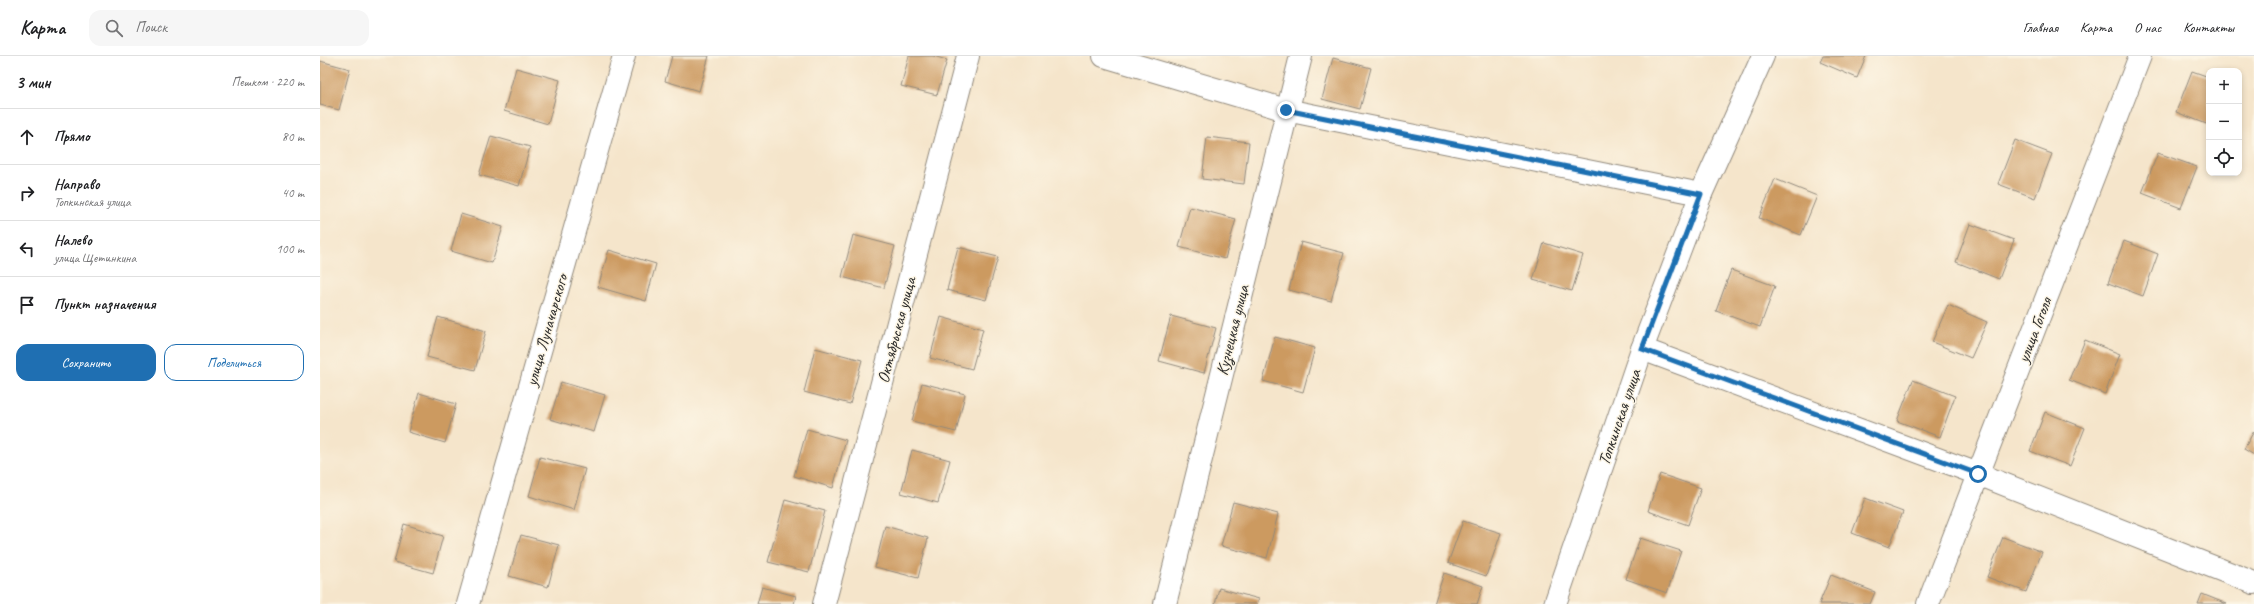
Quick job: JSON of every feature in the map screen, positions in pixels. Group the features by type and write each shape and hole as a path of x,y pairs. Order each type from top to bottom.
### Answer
{"street":[{"name":"улица Луначарского","path":"468,604 624,56"},
{"name":"Октябрьская улица","path":"824,604 968,56"},
{"path":"1104,56 1286,110 1701,194"},
{"name":"Кузнецкая улица","path":"1165,604 1286,110 1301,56"},
{"name":"Топкинская улица","path":"1556,604 1642,349 1701,194 1763,56"},
{"name":"улица Гоголя","path":"1928,604 2140,56"},
{"path":"1642,349 1978,474 2254,583"}],"building":[{"path":"672,56 709,56 699,91 665,81"},
{"path":"909,56 933,56 947,60 937,95 901,86"},
{"path":"1823,56 1866,56 1857,78 1820,62"},
{"path":"1333,58 1371,68 1360,109 1322,99"},
{"path":"320,61 350,69 339,110 320,105"},
{"path":"516,68 560,80 548,124 504,111"},
{"path":"2192,71 2206,76 2206,124 2176,112"},
{"path":"491,136 530,147 519,186 479,175"},
{"path":"1207,137 1249,142 1244,184 1202,179"},
{"path":"2015,140 2052,154 2035,198 1998,184"},
{"path":"2158,153 2197,167 2181,208 2142,193"},
{"path":"1775,179 1817,196 1801,235 1759,218"},
{"path":"1190,207 1236,219 1225,259 1179,247"},
{"path":"461,214 503,227 492,263 451,251"},
{"path":"1970,224 2014,240 1999,279 1956,262"},
{"path":"853,235 895,246 884,288 842,277"},
{"path":"2124,241 2158,254 2143,296 2108,283"},
{"path":"1301,242 1344,253 1331,301 1289,290"},
{"path":"1544,243 1583,255 1572,291 1533,280"},
{"path":"958,247 998,257 986,300 947,290"},
{"path":"609,250 656,264 646,301 598,287"},
{"path":"1731,270 1775,286 1760,327 1716,311"},
{"path":"1948,305 1987,322 1971,358 1932,342"},
{"path":"1171,316 1216,328 1204,373 1159,361"},
{"path":"438,317 486,331 475,370 427,357"},
{"path":"941,317 983,329 972,369 930,358"},
{"path":"1275,337 1315,348 1303,392 1263,381"},
{"path":"2085,340 2120,354 2105,394 2069,380"},
{"path":"815,348 862,360 850,404 804,392"},
{"path":"1913,380 1955,396 1940,437 1897,421"},
{"path":"561,382 605,395 594,432 550,419"},
{"path":"922,383 965,394 956,432 912,421"},
{"path":"419,393 456,404 445,443 408,432"},
{"path":"2045,412 2085,428 2070,466 2030,451"},
{"path":"807,429 846,440 833,488 794,476"},
{"path":"2254,431 2254,455 2244,449"},
{"path":"912,450 950,460 938,503 901,493"},
{"path":"540,457 585,469 574,510 529,496"},
{"path":"1660,474 1701,488 1688,525 1648,511"},
{"path":"1865,498 1903,512 1889,547 1852,533"},
{"path":"785,500 825,511 809,572 768,562"},
{"path":"1233,502 1278,514 1267,558 1221,546"},
{"path":"1463,521 1501,533 1486,576 1448,563"},
{"path":"404,524 443,536 433,573 394,562"},
{"path":"885,526 928,538 918,578 875,567"},
{"path":"521,535 559,545 548,587 509,576"},
{"path":"2003,537 2042,552 2026,592 1987,577"},
{"path":"1640,538 1681,551 1667,593 1626,579"},
{"path":"1444,573 1483,586 1477,604 1434,604"},
{"path":"1831,575 1875,592 1870,604 1819,604"},
{"path":"762,587 796,596 794,604 757,604"},
{"path":"1219,588 1259,599 1257,604 1215,604"},
{"path":"2202,594 2227,604 2198,604"}],"route":[{"path":"1286,110 1701,194 1642,349 1978,474"}]}
